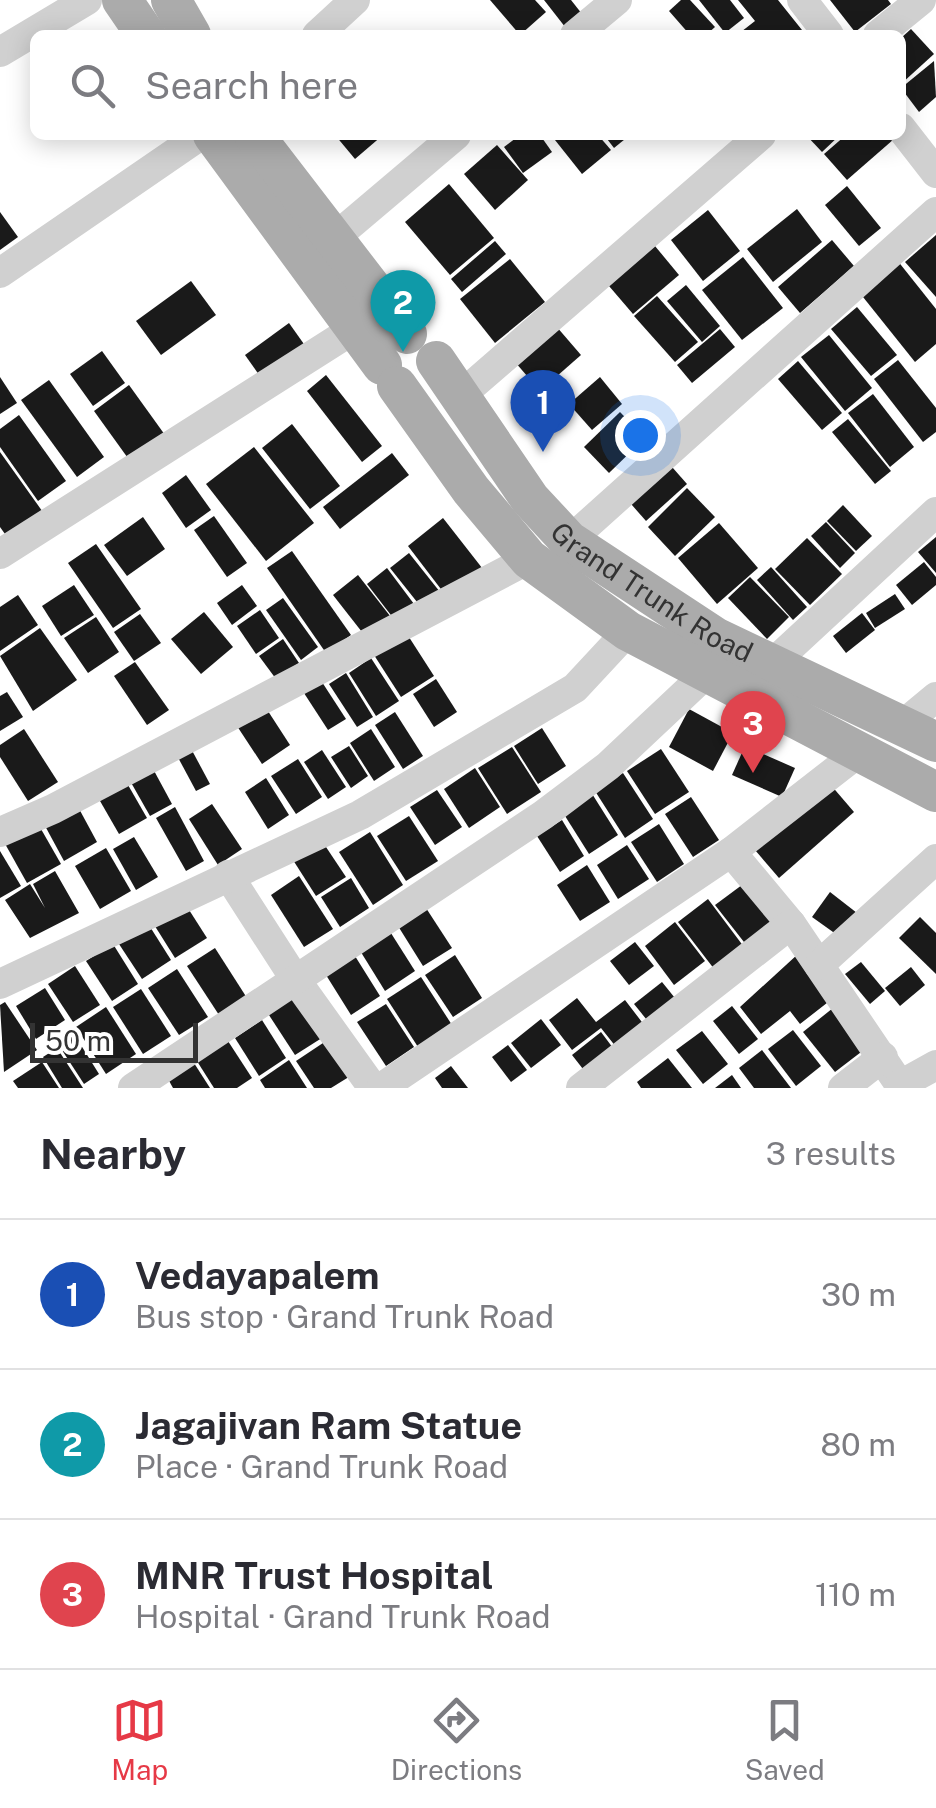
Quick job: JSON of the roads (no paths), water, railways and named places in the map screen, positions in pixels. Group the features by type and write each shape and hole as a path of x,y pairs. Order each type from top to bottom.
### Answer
{"main road":[{"path":"122,0 143,30"},
{"path":"170,0 188,30"},
{"path":"217,140 357,327 471,490 529,560 628,631 936,792"},
{"path":"258,140 406,334 424,338 436,361 424,384 390,376"},
{"path":"390,376 385,348 406,334"},
{"name":"Grand Trunk Road","path":"436,361 530,498 570,541 715,637 919,734"}],"street":[{"path":"37,30 87,0"},
{"path":"322,30 355,0"},
{"path":"581,30 616,0"},
{"path":"802,0 825,30"},
{"path":"884,30 921,0"},
{"path":"0,52 30,34"},
{"path":"906,134 936,173"},
{"path":"0,273 194,140"},
{"path":"332,240 450,140"},
{"path":"460,396 756,140"},
{"path":"570,541 936,212"},
{"path":"0,554 357,327"},
{"path":"772,664 936,512"},
{"path":"0,832 53,809 529,560"},
{"path":"0,984 360,815 576,688 628,631"},
{"path":"134,1088 543,815 608,766 709,671"},
{"path":"919,734 936,697"},
{"path":"381,1088 731,852 858,753"},
{"path":"731,852 791,924 901,1086 936,1064"},
{"path":"819,965 936,859"},
{"path":"228,876 294,979 373,1088"},
{"path":"581,1088 791,924"},
{"path":"843,1088 883,1056"}],"place":[{"name":"Jagajivan Ram Statue","path":"403,352"},
{"name":"Vedayapalem","path":"543,452"},
{"name":"MNR Trust Hospital","path":"753,773"}]}
